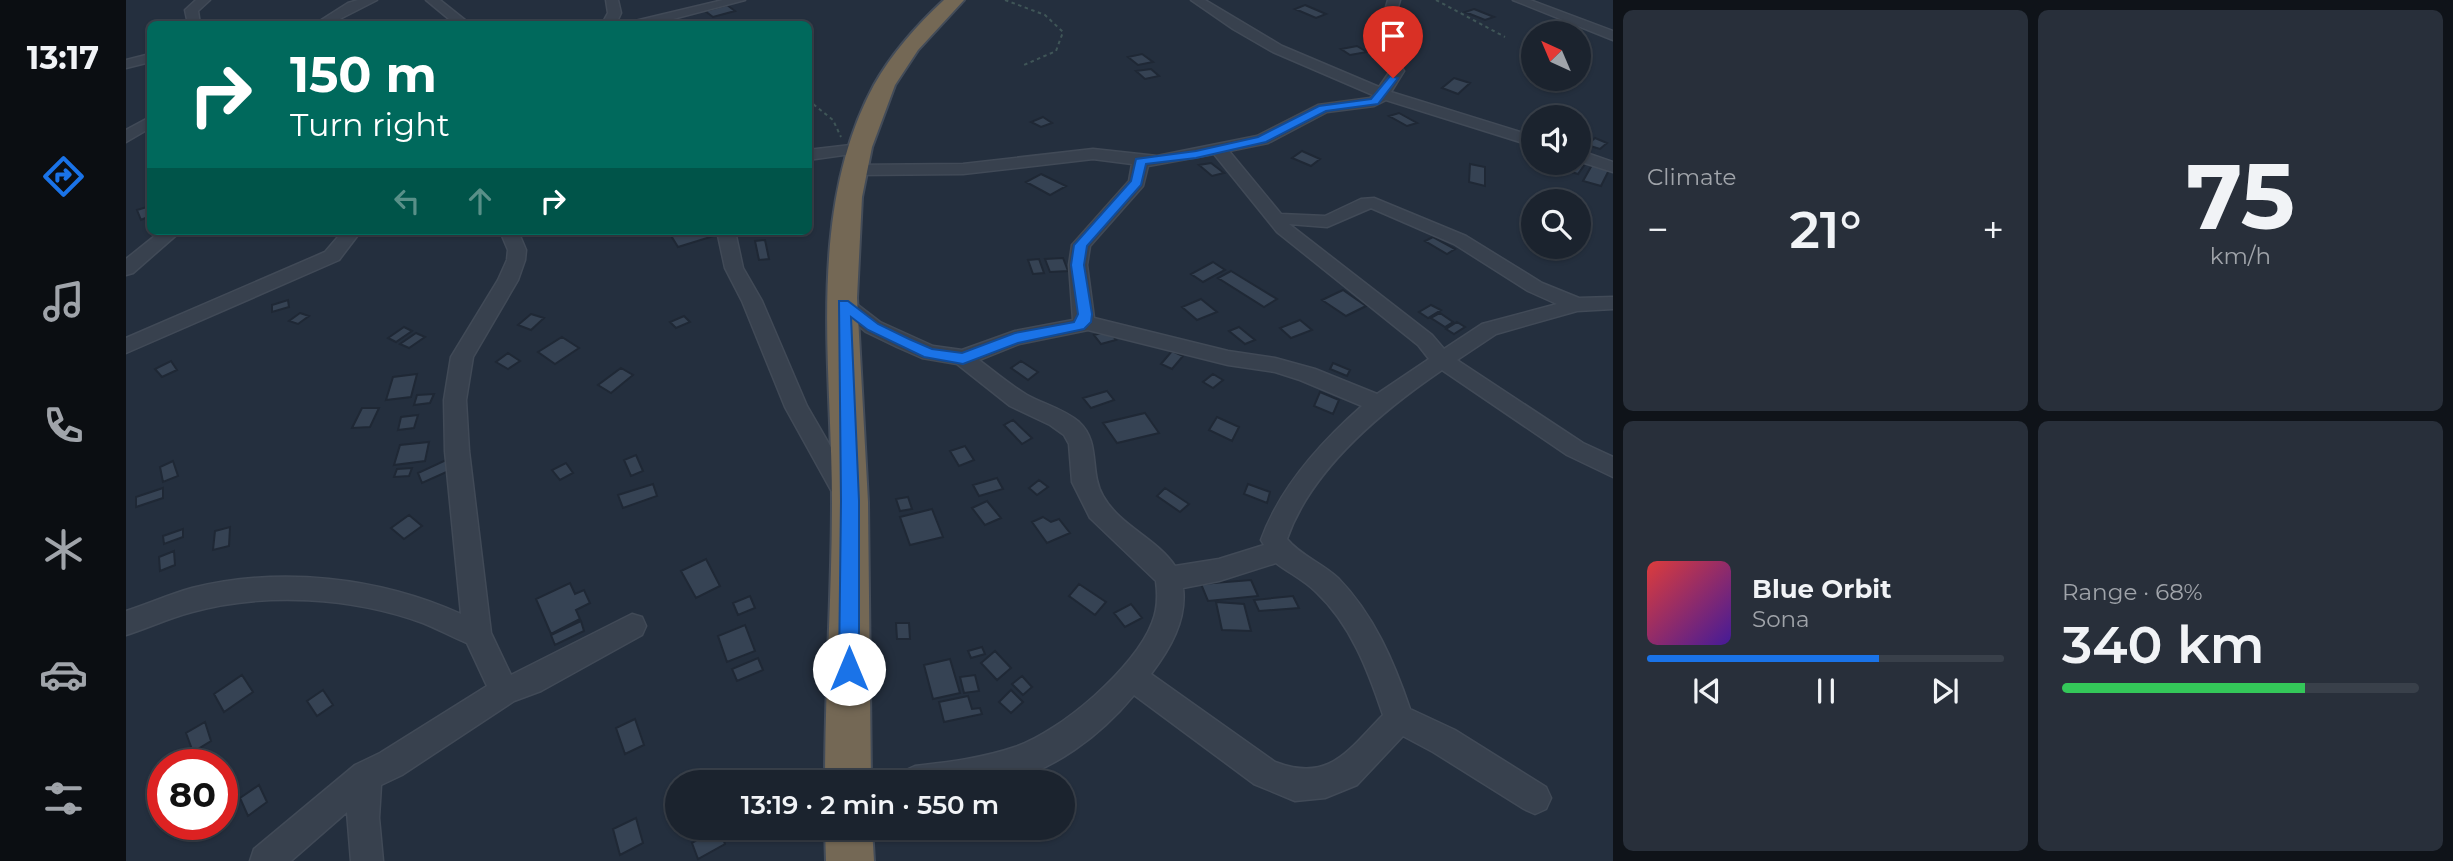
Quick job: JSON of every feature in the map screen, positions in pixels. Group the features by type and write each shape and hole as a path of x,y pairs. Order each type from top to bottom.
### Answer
{"highway":[{"path":"858,770 843,229 852,157 878,97 898,65 931,22 955,0"},
{"path":"849,840 850,861"}],"street":[{"path":"193,21 191,10 204,0"},
{"path":"328,21 352,6 371,0"},
{"path":"432,0 459,21"},
{"path":"612,0 616,10 613,21"},
{"path":"652,21 739,0"},
{"path":"1197,0 1258,41 1285,55 1382,95 1521,137"},
{"path":"812,158 852,157 954,170 1089,154 1110,154 1140,162 1219,150 1262,140 1323,108 1365,105 1382,95 1397,71 1374,36 1390,14 1394,0"},
{"path":"1519,0 1613,36"},
{"path":"126,64 147,59"},
{"path":"128,135 147,124"},
{"path":"128,135 147,136"},
{"path":"1219,150 1276,220 1378,305 1425,340 1442,360 1575,449 1613,468"},
{"path":"1591,159 1613,167"},
{"path":"1084,322 1078,265 1081,245 1137,182 1140,162"},
{"path":"1276,220 1292,218 1327,222 1367,203 1374,203 1460,240 1535,287 1577,305"},
{"path":"126,269 167,235"},
{"path":"126,346 332,256 349,235"},
{"path":"504,691 477,634 457,451 455,400 462,357 508,280 516,260 517,250 511,235"},
{"path":"727,235 734,268 752,301 796,407 850,501"},
{"path":"1535,798 1444,741 1399,719 1376,652 1354,619 1329,586 1312,571 1279,551 1274,540 1283,514 1331,449 1378,404 1489,329 1577,305 1613,303"},
{"path":"844,304 873,327 904,342 929,353 963,358 1018,400 1056,419 1077,434 1083,450 1082,474 1101,514 1116,530 1162,567 1169,579 1171,597 1163,635 1132,677 1090,722 1056,747 993,770"},
{"path":"963,358 1015,338 1079,326 1084,322"},
{"path":"1084,322 1228,358 1275,365 1307,374 1378,404"},
{"path":"1169,579 1219,570 1279,551"},
{"path":"126,624 200,598 250,590 285,589 377,598 424,611 477,634"},
{"path":"266,861 366,776 391,764 504,691 531,681 632,625"},
{"path":"1132,677 1265,773 1295,785 1325,782 1346,774 1399,719"},
{"path":"366,776 363,818 367,861"}],"path":[{"path":"1005,0 1045,16 1063,32 1056,51 1024,65"},
{"path":"1436,0 1505,37"},
{"path":"812,103 827,112 840,130 852,157"}],"building":[{"path":"727,5 735,11 713,17 705,11"},
{"path":"1305,5 1326,14 1316,18 1295,9"},
{"path":"1474,9 1494,17 1485,20 1465,12"},
{"path":"1357,46 1367,52 1350,55 1341,49"},
{"path":"1142,54 1153,62 1138,65 1128,57"},
{"path":"1151,69 1159,76 1145,79 1136,71"},
{"path":"1454,78 1470,83 1458,94 1442,88"},
{"path":"1399,113 1417,123 1407,126 1389,116"},
{"path":"1043,117 1052,123 1041,127 1031,122"},
{"path":"1595,138 1607,143 1600,149 1591,146"},
{"path":"1302,151 1320,159 1311,166 1292,158"},
{"path":"1211,163 1224,173 1212,176 1199,165"},
{"path":"1470,164 1485,167 1485,186 1469,182"},
{"path":"1591,167 1609,170 1601,186 1583,181 1586,175 1591,175"},
{"path":"1041,174 1066,186 1050,195 1026,182"},
{"path":"147,207 147,217 141,220 137,210"},
{"path":"671,235 717,235 678,247"},
{"path":"1433,237 1455,249 1447,254 1425,241"},
{"path":"765,240 769,259 759,260 755,241"},
{"path":"1063,258 1068,271 1050,272 1045,259"},
{"path":"1039,259 1044,273 1033,274 1028,260"},
{"path":"1213,262 1225,270 1203,282 1191,274"},
{"path":"1231,271 1277,299 1264,307 1218,278"},
{"path":"1343,290 1366,306 1346,316 1322,300"},
{"path":"1201,299 1217,312 1197,320 1182,307"},
{"path":"288,300 289,307 272,312 272,305"},
{"path":"1431,305 1441,310 1428,318 1419,312"},
{"path":"300,313 309,316 298,324 289,321"},
{"path":"1440,313 1453,322 1445,327 1431,318"},
{"path":"531,314 544,318 531,330 518,325"},
{"path":"684,316 690,322 676,328 670,322"},
{"path":"1300,320 1312,330 1291,338 1280,328"},
{"path":"1457,322 1465,327 1454,334 1446,329"},
{"path":"404,327 412,331 396,342 388,338"},
{"path":"1239,327 1255,340 1245,344 1229,331"},
{"path":"1109,331 1116,340 1101,344 1094,335"},
{"path":"416,333 425,337 409,348 400,344"},
{"path":"562,337 579,348 555,364 538,352"},
{"path":"1172,351 1183,356 1172,369 1161,364"},
{"path":"508,353 520,361 508,369 496,362"},
{"path":"171,361 177,370 162,377 155,369"},
{"path":"1021,361 1038,372 1028,380 1011,368"},
{"path":"1333,363 1350,370 1347,376 1330,369"},
{"path":"621,368 633,375 611,393 598,385"},
{"path":"417,374 411,397 386,400 393,377"},
{"path":"1213,374 1223,380 1213,388 1203,382"},
{"path":"1107,391 1114,400 1091,408 1083,398"},
{"path":"1320,392 1339,400 1333,414 1314,406"},
{"path":"434,394 430,403 414,405 417,395"},
{"path":"362,408 379,408 370,427 352,428"},
{"path":"1145,413 1159,433 1117,443 1103,423"},
{"path":"418,415 414,428 398,430 401,417"},
{"path":"1217,417 1239,427 1232,441 1209,430"},
{"path":"1013,420 1032,438 1022,444 1004,425"},
{"path":"429,442 425,461 394,465 400,445"},
{"path":"965,446 974,460 959,466 950,451"},
{"path":"636,455 643,471 631,476 624,460"},
{"path":"446,460 451,470 422,483 418,473"},
{"path":"173,461 178,476 163,482 160,467"},
{"path":"566,463 573,473 560,480 552,470"},
{"path":"412,468 409,476 394,477 397,469"},
{"path":"997,478 1003,489 979,496 973,485"},
{"path":"1039,480 1048,487 1037,495 1029,488"},
{"path":"653,484 657,496 623,508 618,495"},
{"path":"1248,484 1270,492 1267,503 1244,494"},
{"path":"163,488 163,498 136,507 136,497"},
{"path":"1165,488 1189,504 1180,512 1157,496"},
{"path":"908,497 912,509 900,511 896,499"},
{"path":"987,501 1001,518 985,525 972,508"},
{"path":"932,509 943,537 910,545 900,517"},
{"path":"409,515 422,526 404,539 391,528"},
{"path":"1043,517 1051,522 1059,519 1070,533 1047,543 1032,522"},
{"path":"230,527 229,546 213,550 215,531"},
{"path":"183,529 183,537 164,544 163,536"},
{"path":"174,551 175,565 160,571 159,557"},
{"path":"706,559 720,586 696,598 681,571"},
{"path":"1251,580 1258,596 1208,601 1201,584"},
{"path":"570,583 575,594 584,590 590,603 576,610 580,619 551,634 536,599"},
{"path":"1079,584 1106,602 1095,615 1069,596"},
{"path":"750,596 755,608 738,615 733,603"},
{"path":"1293,596 1299,608 1259,611 1254,600"},
{"path":"1216,602 1244,604 1251,631 1222,630"},
{"path":"1131,604 1142,618 1125,627 1114,613"},
{"path":"581,621 584,631 555,645 551,635"},
{"path":"896,623 909,623 910,639 897,639"},
{"path":"745,625 755,651 727,662 718,636"},
{"path":"982,647 985,654 971,658 968,651"},
{"path":"995,651 1011,668 997,680 981,663"},
{"path":"758,658 763,670 737,681 732,669"},
{"path":"950,659 960,693 933,699 924,665"},
{"path":"242,675 253,692 224,712 214,694"},
{"path":"975,675 979,691 964,693 960,677"},
{"path":"1022,676 1032,687 1023,695 1012,684"},
{"path":"323,690 333,705 317,716 307,701"},
{"path":"1011,690 1023,702 1011,713 999,702"},
{"path":"968,696 972,709 980,708 982,714 944,722 939,702"},
{"path":"635,719 644,745 625,754 616,728"},
{"path":"205,722 211,741 198,749 192,749 186,733"},
{"path":"259,785 267,802 248,816 240,798"},
{"path":"636,818 643,843 620,855 613,829"},
{"path":"697,840 724,840 725,844 698,859 692,843"}],"route":[{"path":"849,669 850,501 844,304 873,327 904,342 929,353 963,358 1015,338 1079,326 1084,322 1085,314 1077,256 1081,245 1137,182 1140,162 1196,155 1262,140 1323,108 1374,102 1393,78"}]}
